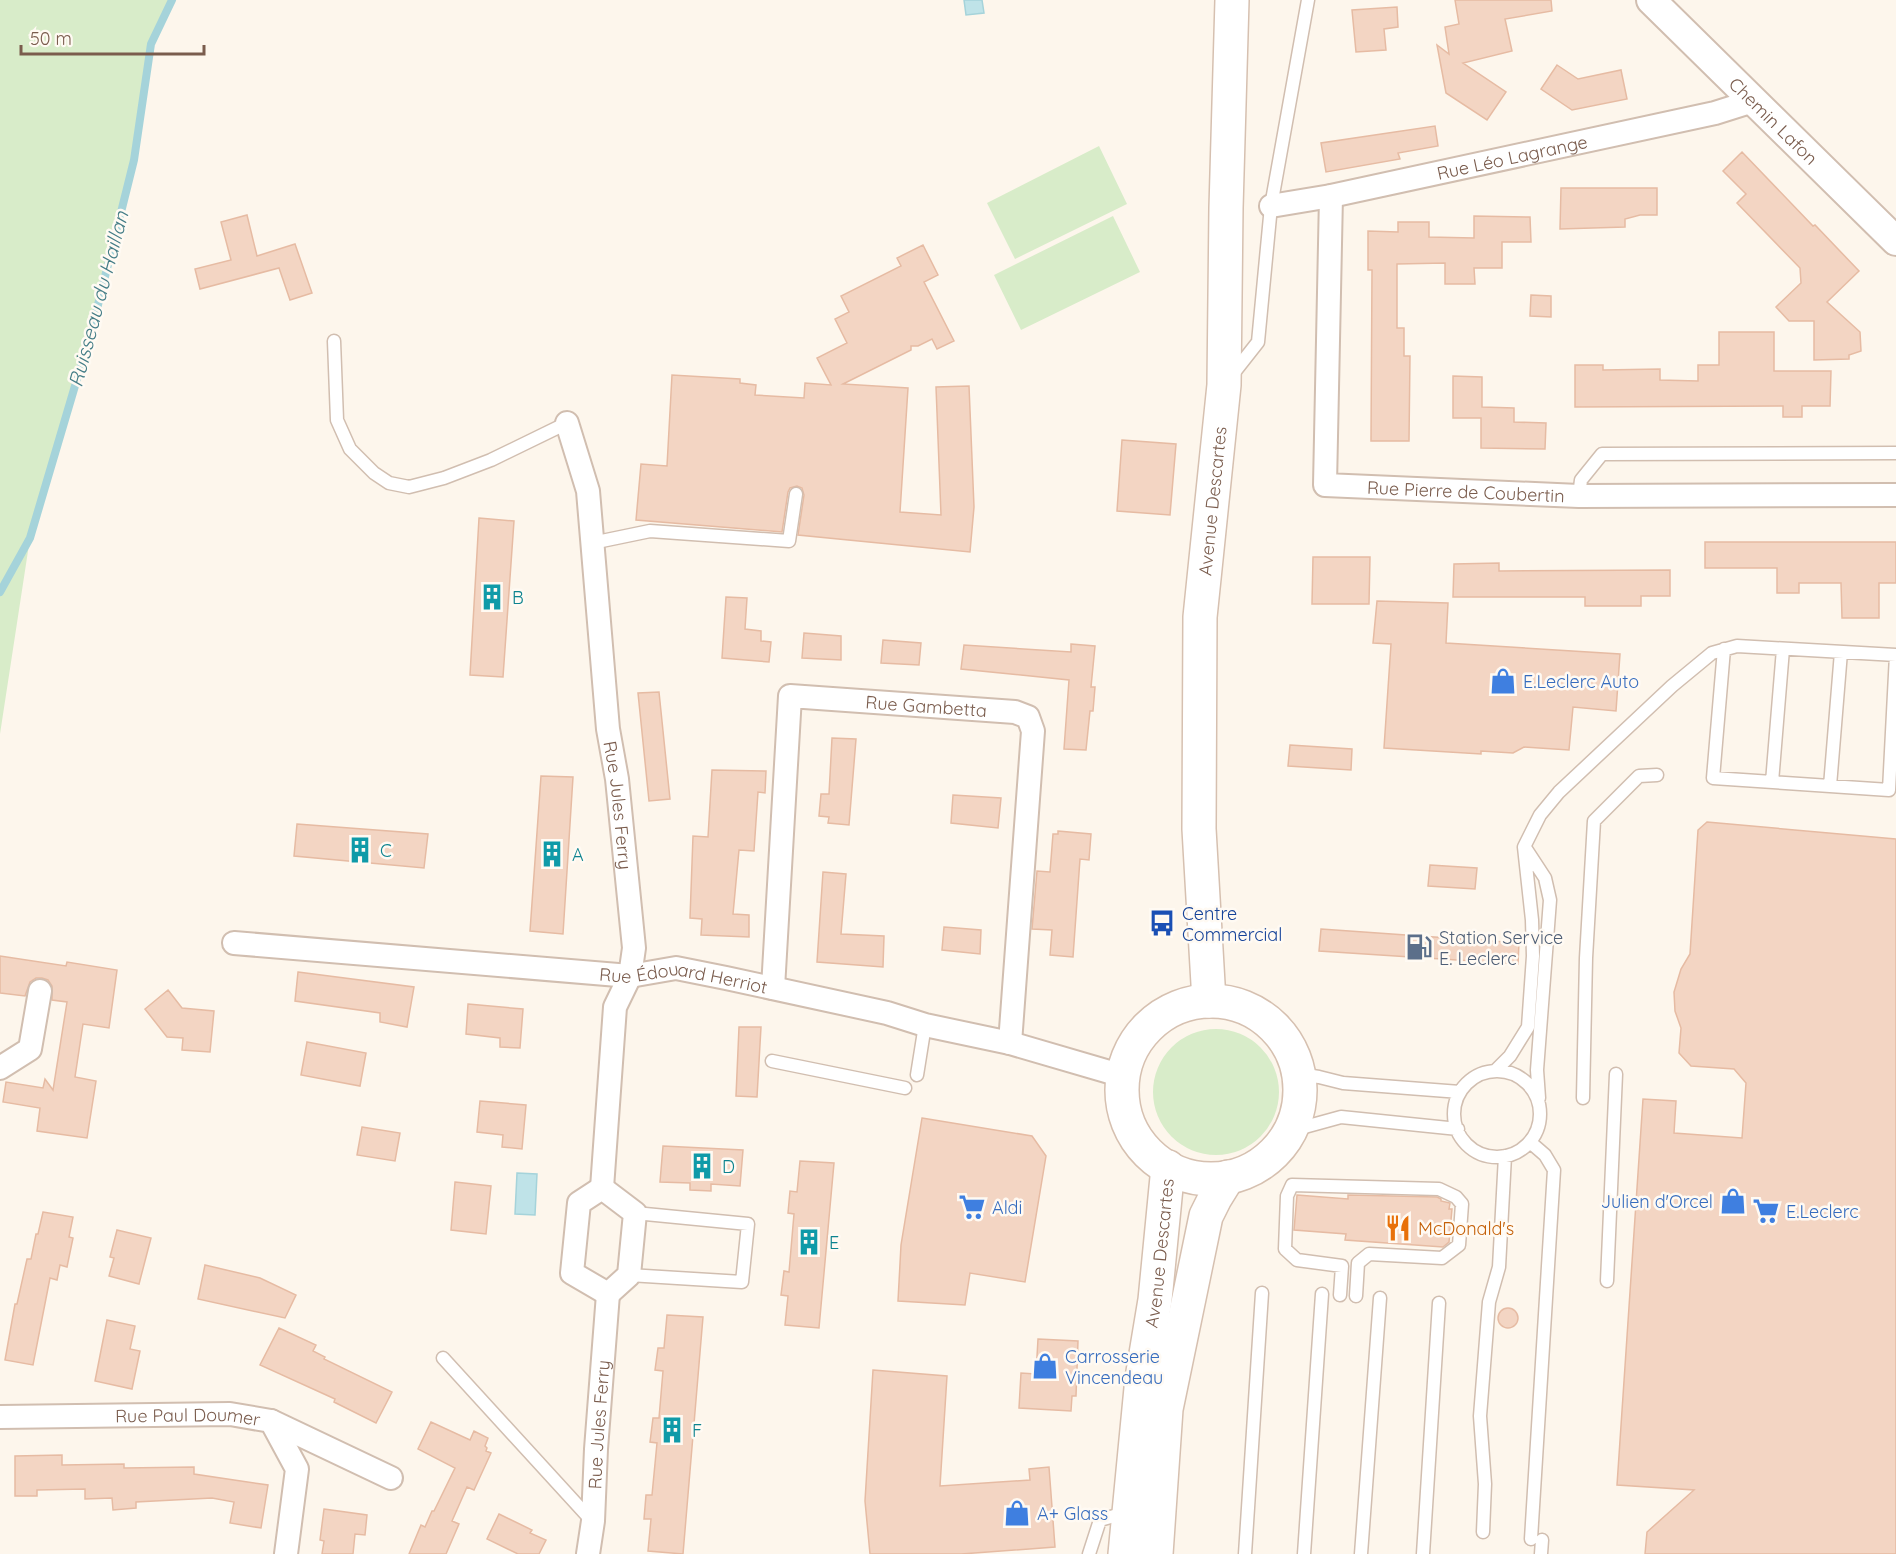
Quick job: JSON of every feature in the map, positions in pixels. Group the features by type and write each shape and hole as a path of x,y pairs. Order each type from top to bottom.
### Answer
{"main road":[{"name":"Avenue Descartes","path":"1209,1001 1199,830 1200,617 1224,385 1232,0"},
{"name":"Avenue Descartes","path":"1209,1001 1228,1002 1246,1008 1265,1019 1281,1035 1293,1054 1299,1074 1300,1092 1297,1112 1290,1131 1273,1153 1250,1170 1228,1177 1208,1178 1187,1175 1168,1167 1147,1151 1133,1131 1124,1108 1123,1076 1130,1052 1144,1032 1162,1015 1184,1005 1209,1001"},
{"name":"Avenue Descartes","path":"1125,1554 1142,1377 1155,1300 1168,1167"},
{"name":"Avenue Descartes","path":"1156,1554 1168,1398 1206,1216 1228,1177"}],"street":[{"name":"Chemin Lafon","path":"1652,0 1896,241"},
{"name":"Rue Léo Lagrange","path":"1270,206 1330,196 1715,113 1752,100"},
{"name":"Rue Pierre de Coubertin","path":"1330,196 1325,485 1579,496 1896,495"},
{"name":"Rue Jules Ferry","path":"567,423 588,491 608,729 617,779 633,948 630,976 615,1007 602,1188"},
{"name":"Rue Gambetta","path":"772,988 790,696 1015,712 1028,717 1033,731 1010,1043"},
{"name":"Rue Édouard Herriot","path":"234,943 630,976 676,968 887,1013 925,1025 1010,1043 1123,1076"},
{"path":"0,1068 30,1049 40,991"},
{"path":"602,1188 635,1213 629,1275 608,1294 572,1273 579,1203 602,1188"},
{"name":"Rue Jules Ferry","path":"588,1554 593,1521 608,1294"},
{"name":"Rue Paul Doumer","path":"0,1417 230,1413 271,1421 297,1469 286,1554"},
{"path":"271,1421 392,1478"}],"lane":[{"path":"1224,385 1258,342 1270,206 1308,0"},
{"path":"334,341 337,420 350,449 374,473 389,483 410,487 444,478 491,460 567,423"},
{"path":"1579,496 1581,480 1602,454 1896,453"},
{"path":"592,543 650,531 789,541 796,494"},
{"path":"1496,1070 1510,1056 1528,1027 1533,956 1532,920 1524,847 1540,815 1559,792 1712,653 1724,649 1737,646 1896,655 1889,790 1713,778 1724,649"},
{"path":"1772,782 1783,649"},
{"path":"1830,786 1841,652"},
{"path":"1582,1098 1586,958 1594,821 1639,776 1657,775"},
{"path":"1524,847 1545,878 1550,900 1537,1070 1540,1108 1537,1130 1530,1142 1518,1151 1505,1156 1491,1156 1469,1146 1458,1129 1455,1117 1455,1104 1460,1092 1469,1081 1482,1073 1496,1070 1509,1072 1530,1085 1537,1096 1540,1108"},
{"path":"917,1075 925,1025"},
{"path":"772,1061 905,1088"},
{"path":"1299,1074 1343,1083 1460,1092"},
{"path":"1607,1281 1616,1074"},
{"path":"1290,1131 1341,1117 1458,1129"},
{"path":"1530,1142 1545,1155 1554,1170 1537,1539 1541,1554"},
{"path":"1483,1532 1485,1484 1480,1416 1489,1302 1499,1267 1505,1156"},
{"path":"1340,1294 1342,1266 1298,1260 1285,1249 1287,1196 1292,1185 1439,1189 1456,1197 1462,1204 1459,1245 1442,1258 1369,1254 1358,1263 1356,1296"},
{"path":"629,1275 742,1282 748,1224 635,1213"},
{"path":"1245,1554 1262,1293"},
{"path":"1304,1554 1322,1294"},
{"path":"1361,1554 1380,1298"},
{"path":"1423,1554 1439,1303"},
{"path":"443,1358 593,1521"},
{"path":"1089,1554 1100,1520 1129,1512"}],"green space":[{"path":"0,0 172,0 151,44 134,160 93,325 30,538 0,734"},
{"path":"1099,146 1127,204 1015,259 987,203"},
{"path":"1113,216 1140,272 1021,330 994,275"},
{"path":"1216,1029 1240,1033 1261,1047 1275,1068 1279,1092 1275,1116 1261,1137 1240,1151 1216,1155 1192,1151 1171,1137 1157,1116 1153,1092 1157,1068 1171,1047 1192,1033"}],"water":[{"path":"964,0 982,0 984,13 966,15"},
{"path":"517,1173 537,1174 535,1215 515,1214"}],"building":[{"path":"1455,0 1551,0 1552,11 1505,19 1512,51 1463,63 1506,92 1487,120 1446,93 1437,45 1449,54 1445,27 1459,24"},
{"path":"1397,7 1398,27 1384,29 1386,50 1356,52 1352,10"},
{"path":"1557,65 1578,79 1621,70 1627,99 1572,110 1541,89"},
{"path":"1435,126 1438,146 1398,153 1400,159 1326,172 1321,143"},
{"path":"1742,152 1859,271 1827,302 1860,332 1861,351 1849,355 1849,359 1814,360 1814,321 1789,321 1776,307 1801,283 1800,268 1737,203 1746,194 1723,171"},
{"path":"1561,188 1657,188 1657,215 1640,215 1625,219 1625,227 1560,229"},
{"path":"247,215 257,256 295,244 312,293 290,300 279,268 200,289 195,269 231,260 221,222"},
{"path":"1474,216 1530,217 1531,242 1502,242 1502,268 1474,268 1475,284 1445,284 1445,263 1397,264 1397,328 1404,328 1404,356 1410,356 1409,441 1371,441 1372,270 1368,270 1368,231 1398,232 1398,222 1429,222 1429,237 1474,238"},
{"path":"923,245 938,275 924,282 954,341 937,349 932,339 918,346 911,346 911,350 843,384 908,388 900,512 941,515 936,387 969,386 974,507 970,552 798,535 804,495 802,488 797,486 790,488 788,492 782,532 636,520 641,464 667,466 672,375 740,379 740,383 756,385 755,395 804,398 805,383 831,385 817,358 847,343 835,319 849,312 841,296 901,266 897,258"},
{"path":"1531,295 1551,296 1551,317 1530,316"},
{"path":"1719,332 1774,332 1774,371 1831,371 1830,406 1802,406 1802,417 1783,417 1783,406 1575,407 1575,365 1603,365 1603,370 1660,369 1660,380 1698,381 1698,365 1719,365"},
{"path":"1453,376 1482,377 1482,407 1514,408 1514,422 1546,423 1545,449 1481,448 1481,418 1453,418"},
{"path":"1122,440 1176,444 1170,515 1117,511"},
{"path":"479,518 514,521 503,677 470,675"},
{"path":"1705,542 1896,542 1896,583 1879,583 1879,618 1842,618 1841,583 1799,583 1799,593 1777,593 1777,568 1705,568"},
{"path":"1313,557 1370,557 1369,604 1312,604"},
{"path":"1499,563 1499,571 1670,570 1670,596 1641,596 1641,606 1585,606 1585,597 1453,597 1454,564"},
{"path":"726,597 747,598 745,629 761,631 761,641 771,642 769,662 722,658"},
{"name":"E.Leclerc Auto","path":"1377,601 1448,603 1446,643 1620,654 1616,711 1573,707 1569,750 1524,747 1513,753 1481,751 1481,754 1384,748 1391,644 1373,643"},
{"path":"804,633 841,636 841,660 802,658"},
{"path":"883,640 921,643 919,665 881,663"},
{"path":"1071,644 1095,646 1091,687 1095,687 1093,711 1090,711 1086,750 1064,749 1069,680 961,669 964,645 1071,652"},
{"path":"659,692 670,799 649,801 638,693"},
{"path":"832,738 856,739 849,825 828,823 829,817 819,816 821,794 829,794"},
{"path":"1290,745 1352,749 1351,770 1288,766"},
{"path":"712,770 766,771 765,793 758,792 754,851 739,850 733,914 749,915 749,937 701,935 702,919 690,918 693,836 708,837"},
{"path":"541,776 573,777 563,934 530,931"},
{"path":"953,795 1001,798 998,828 951,823"},
{"name":"E.Leclerc","path":"1707,822 1896,839 1896,1554 1645,1554 1647,1532 1694,1490 1617,1485 1643,1099 1676,1101 1674,1133 1742,1138 1746,1083 1734,1069 1691,1066 1679,1053 1681,1028 1675,1011 1674,992 1681,969 1690,954 1698,830"},
{"name":"C","path":"297,824 428,834 424,868 294,856"},
{"path":"1058,831 1091,834 1089,860 1080,859 1073,957 1050,955 1052,930 1032,929 1037,871 1050,872 1053,834 1058,834"},
{"path":"1430,865 1477,868 1475,889 1428,886"},
{"path":"823,872 846,874 841,934 884,936 883,967 817,962"},
{"path":"944,927 981,930 980,954 942,950"},
{"name":"Station Service E. Leclerc","path":"1321,929 1519,943 1518,964 1319,951"},
{"path":"0,956 66,966 67,962 117,970 109,1028 83,1024 75,1077 96,1081 87,1138 37,1131 40,1108 3,1102 6,1082 43,1088 45,1079 53,1090 67,1002 52,1000 52,986 48,980 42,978 36,978 30,982 25,996 0,993"},
{"path":"298,972 414,987 407,1027 380,1022 380,1013 295,1001"},
{"path":"168,990 182,1008 214,1011 210,1052 182,1050 183,1038 167,1037 145,1009"},
{"path":"468,1004 523,1009 520,1048 500,1047 500,1038 466,1034"},
{"path":"739,1027 761,1027 757,1097 736,1096"},
{"path":"307,1042 366,1053 360,1086 301,1075"},
{"path":"480,1101 526,1105 522,1149 502,1147 503,1135 477,1132"},
{"name":"Aldi","path":"922,1118 1032,1136 1046,1156 1025,1282 970,1273 965,1305 898,1301 901,1245"},
{"path":"362,1127 400,1133 395,1161 357,1155"},
{"name":"D","path":"663,1146 743,1150 740,1186 711,1184 711,1191 690,1190 690,1183 660,1182"},
{"name":"E","path":"800,1161 834,1163 819,1328 785,1325 788,1296 781,1295 784,1271 789,1272 794,1214 788,1213 790,1191 797,1192"},
{"path":"455,1182 491,1186 486,1234 451,1230"},
{"name":"McDonald's","path":"1297,1195 1348,1199 1348,1195 1437,1197 1441,1201 1450,1203 1449,1209 1452,1209 1449,1242 1443,1247 1345,1240 1346,1234 1294,1230"},
{"path":"43,1212 73,1217 69,1237 73,1238 67,1267 60,1265 57,1280 50,1278 33,1365 5,1360 15,1304 17,1304 27,1259 31,1259"},
{"path":"117,1230 151,1238 139,1284 109,1276 114,1258 110,1257"},
{"path":"205,1265 260,1278 296,1295 285,1318 198,1299"},
{"path":"1508,1308 1515,1311 1518,1318 1515,1325 1508,1328 1501,1325 1498,1318 1501,1311"},
{"name":"F","path":"667,1315 703,1317 683,1554 648,1551 651,1519 644,1519 646,1495 652,1495 657,1443 650,1442 653,1418 659,1418 663,1371 655,1370 658,1348 664,1348"},
{"path":"107,1320 135,1326 130,1349 140,1351 132,1389 95,1381"},
{"path":"279,1328 316,1345 313,1351 325,1357 324,1359 392,1392 376,1423 334,1402 335,1399 260,1365"},
{"path":"1038,1339 1078,1341 1076,1396 1072,1396 1071,1411 1019,1408 1021,1373 1036,1374"},
{"path":"873,1370 947,1376 940,1486 1030,1480 1029,1469 1049,1467 1055,1547 961,1554 870,1554 865,1501"},
{"path":"431,1422 470,1440 474,1431 488,1438 486,1451 491,1453 474,1490 467,1487 452,1521 459,1524 446,1554 409,1554 421,1525 425,1527 455,1468 418,1449"},
{"path":"62,1455 62,1465 124,1464 124,1468 194,1467 194,1474 268,1485 261,1528 230,1523 234,1502 212,1498 136,1502 136,1508 113,1510 112,1498 85,1499 85,1489 37,1490 37,1496 15,1496 15,1456"},
{"path":"324,1509 367,1515 365,1535 355,1534 353,1554 322,1554 324,1541 320,1540"},
{"path":"499,1514 532,1530 530,1533 546,1540 539,1554 518,1554 487,1539"}],"waterway":[{"name":"Ruisseau du Haillan","path":"0,592 30,538 93,325 134,160 151,44 172,0"}],"place":[{"name":"B","path":"492,597"},
{"name":"E.Leclerc Auto","path":"1503,681"},
{"name":"C","path":"360,850"},
{"name":"A","path":"552,854"},
{"name":"Centre Commercial","path":"1162,923"},
{"name":"Station Service E. Leclerc","path":"1419,947"},
{"name":"D","path":"702,1166"},
{"name":"Julien d'Orcel","path":"1733,1201"},
{"name":"Aldi","path":"972,1207"},
{"name":"E.Leclerc","path":"1766,1211"},
{"name":"McDonald's","path":"1398,1228"},
{"name":"E","path":"809,1242"},
{"name":"Carrosserie Vincendeau","path":"1045,1366"},
{"name":"F","path":"672,1430"},
{"name":"A+ Glass","path":"1017,1513"}]}
